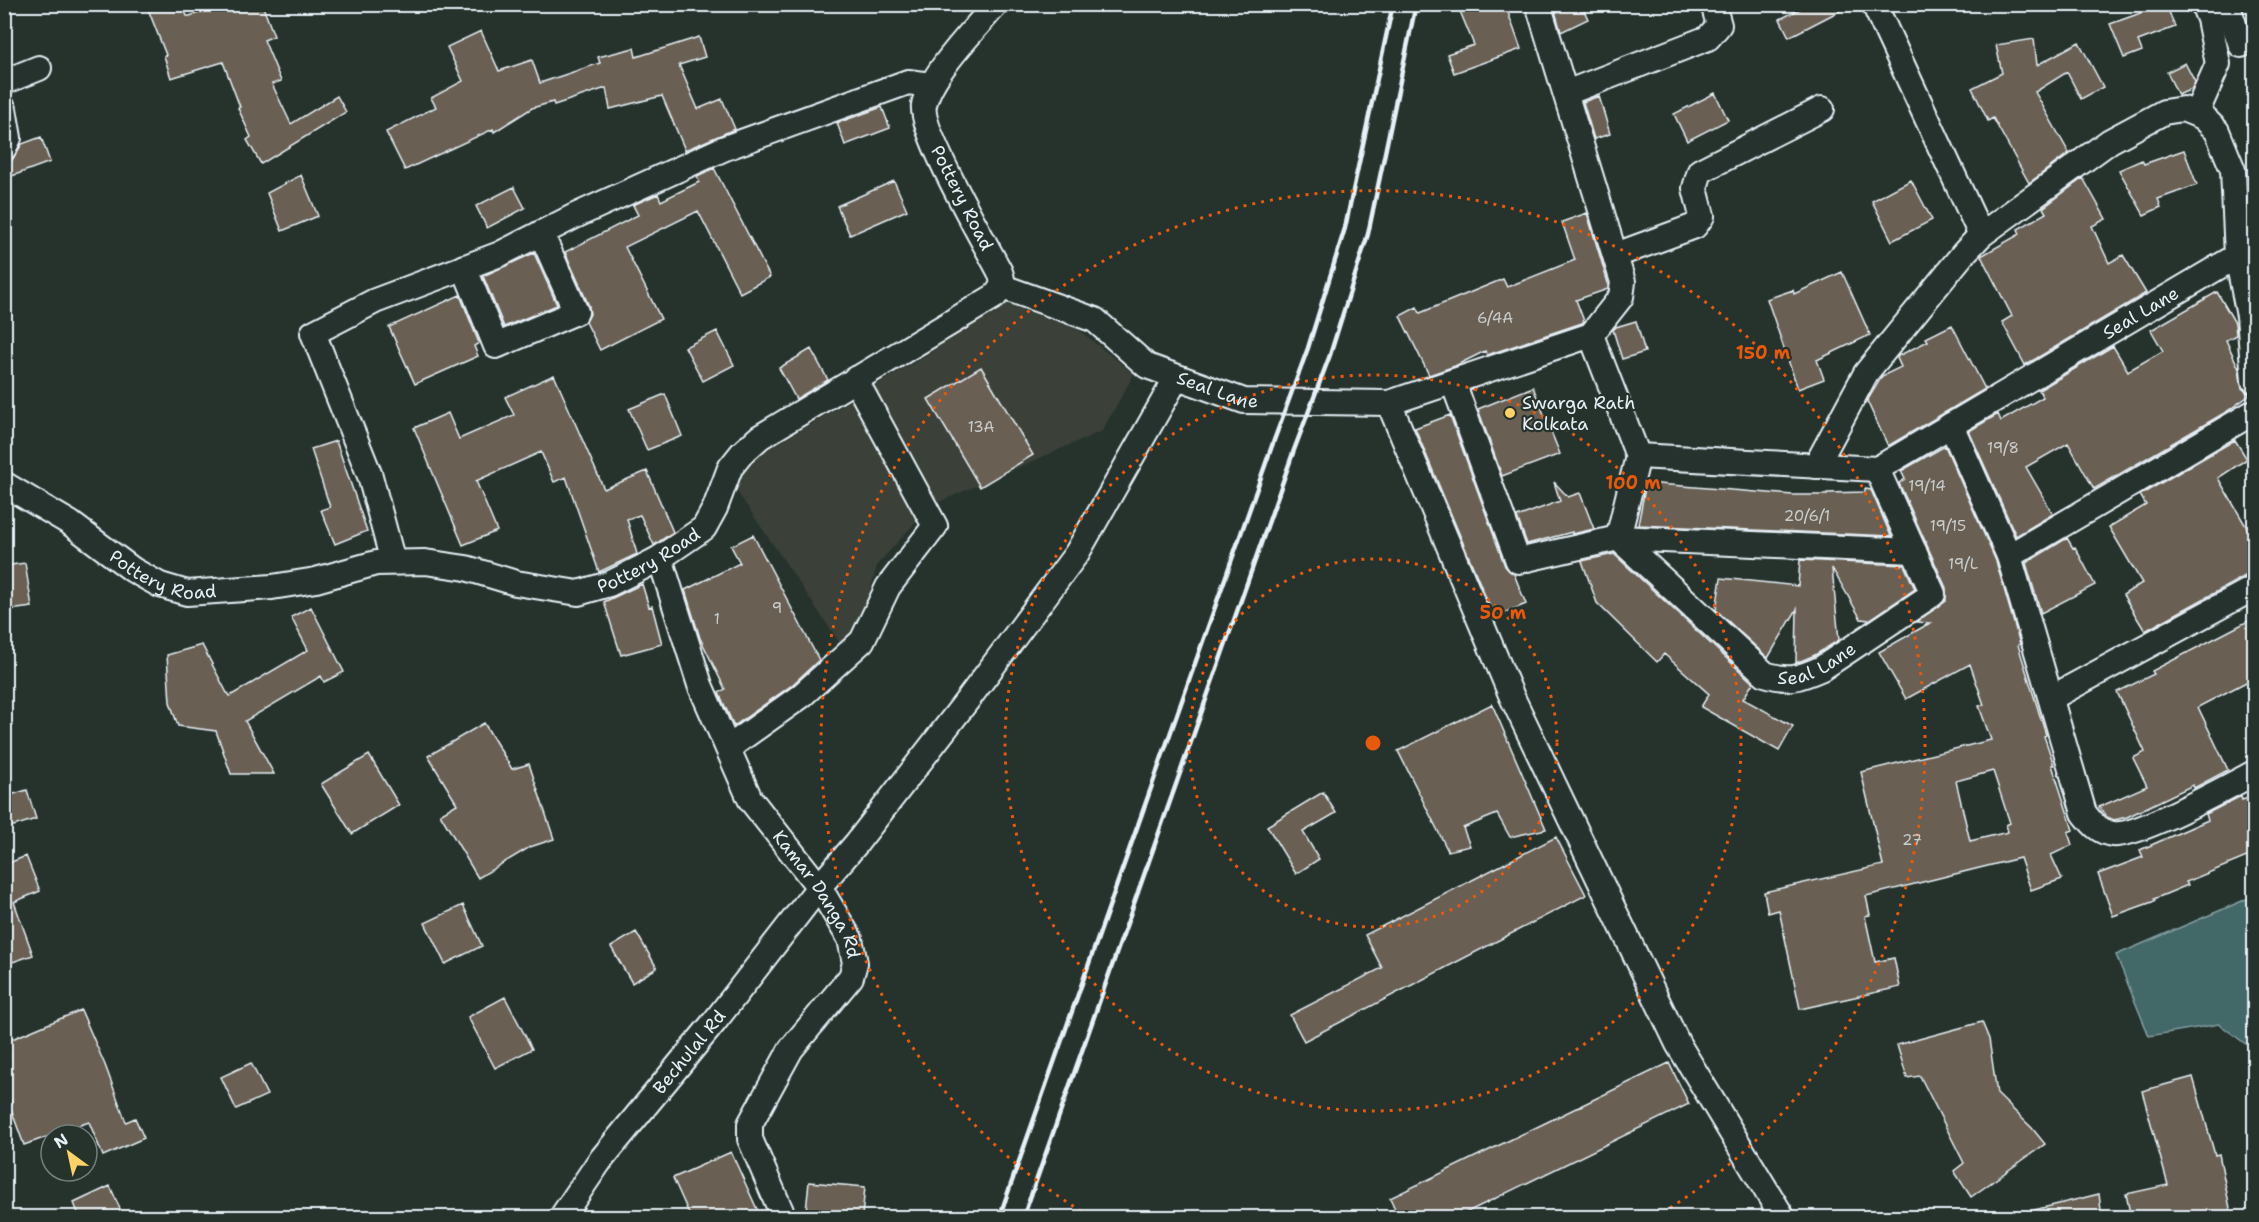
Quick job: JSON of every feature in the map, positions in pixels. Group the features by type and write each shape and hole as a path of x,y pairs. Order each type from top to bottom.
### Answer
{"street":[{"name":"Pottery Road","path":"9,489 70,524 133,570 160,585 187,593 272,587 316,580 376,563 393,562 424,562 466,568 516,583 578,593 609,584 660,558 704,528 715,508 730,468 759,437 995,296 1003,287 1000,272 935,147 926,122 924,106 931,85 996,4"},
{"path":"1538,4 1616,255 1623,291 1613,309 1591,335 1638,456 1618,538"},
{"path":"1566,93 1708,38 1719,25 1713,4"},
{"path":"1874,4 1981,235"},
{"path":"2196,114 2218,64 2209,19 2203,4"},
{"path":"2227,4 2241,45"},
{"path":"4,82 39,68"},
{"path":"393,562 370,476 313,333 375,302 500,254 725,148 908,82 931,85"},
{"path":"4,109 9,138 4,147"},
{"path":"1616,255 1695,226 1702,216 1695,188 1700,171 1822,109"},
{"path":"1816,466 1866,373 1981,235 2110,141 2164,112 2183,109 2204,117 2217,132 2233,170 2237,256 2249,316 2254,380"},
{"path":"464,267 496,346 576,312 541,233"},
{"name":"Seal Lane","path":"1618,538 1765,674 1783,679 1803,676 1822,668 1934,594 1877,469 2237,256"},
{"name":"Seal Lane","path":"1003,287 1095,320 1147,366 1244,401 1389,403 1591,335"},
{"name":"Bechulal Rd","path":"561,1218 598,1162 715,1022 819,886 870,826 1077,553 1177,377"},
{"path":"728,748 801,696 862,641 888,587 935,526 855,379"},
{"path":"1453,381 1518,561 1618,538 1914,551"},
{"path":"1389,403 1512,697 1678,1044 1783,1218"},
{"path":"2009,556 2254,412"},
{"path":"1950,425 2009,556 2084,813 2096,828 2114,835 2130,831 2160,820 2254,773"},
{"path":"1638,456 1877,469"},
{"name":"Kamar Danga Rd","path":"660,558 700,684 750,799 819,886 850,939 855,963 851,977 791,1049 750,1124 750,1139 784,1218"},
{"path":"2051,698 2254,588"}],"shaded area":[{"path":"1003,301 1079,330 1134,374 1102,431 930,506 877,565 858,637 844,649 732,484 743,464 925,356"}],"green space":[{"path":"2254,194 2254,247 2241,197"}],"water":[{"path":"2254,896 2254,1042 2247,1045 2219,1024 2149,1036 2116,955"}],"building":[{"path":"146,4 182,4 187,16 190,16 219,4 262,4 274,36 264,40 281,81 272,84 291,124 337,96 346,112 261,164 247,140 251,137 238,108 240,107 223,62 171,78 164,56 166,55"},
{"path":"1457,4 1505,4 1521,49 1454,73 1447,54 1474,45"},
{"path":"1553,4 1581,4 1588,19 1561,32"},
{"path":"1810,4 1853,4 1789,37 1780,19"},
{"path":"2166,4 2175,27 2138,41 2142,51 2124,58 2110,24"},
{"path":"481,31 499,71 532,60 540,83 600,63 598,57 634,48 636,57 699,37 705,57 679,65 698,109 722,99 735,129 685,150 662,96 610,109 606,88 554,105 553,102 532,108 494,132 493,129 405,170 386,132 436,107 431,98 463,81 447,47"},
{"path":"2034,39 2037,65 2079,42 2103,87 2081,99 2067,72 2035,92 2069,153 2029,183 1993,118 1988,121 1972,88 2002,73 1996,45"},
{"path":"2185,63 2195,82 2192,89 2178,95 2167,72"},
{"path":"1715,93 1728,120 1687,141 1674,114"},
{"path":"1599,96 1610,134 1594,139 1583,102"},
{"path":"882,107 890,128 845,145 837,123"},
{"path":"41,137 50,162 4,179 4,162 12,160 22,144"},
{"path":"2184,150 2197,185 2158,199 2161,207 2144,215 2119,170 2142,160 2144,164"},
{"path":"714,168 770,277 740,293 698,211 625,247 661,319 600,350 586,322 590,314 589,306 565,252 638,215 633,205 658,194 661,201 699,182 697,176"},
{"path":"301,175 318,216 282,231 267,193"},
{"path":"2083,178 2106,219 2092,226 2109,263 2123,255 2146,293 2025,365 2002,322 2012,316 1981,256 2020,234 2018,229 2046,213 2043,208"},
{"path":"1911,180 1932,220 1892,241 1872,201"},
{"path":"894,181 907,210 850,235 837,206"},
{"path":"514,187 525,208 487,228 476,206"},
{"path":"1587,213 1608,289 1576,300 1584,321 1487,355 1485,351 1455,366 1429,375 1400,316 1417,307 1420,313 1503,279 1507,287 1575,260 1562,222"},
{"path":"534,253 557,305 504,327 483,276"},
{"path":"1842,272 1870,335 1817,360 1824,379 1798,389 1767,299 1793,290 1794,294"},
{"path":"2217,292 2235,323 2236,335 2226,340 2239,369 2242,388 2250,395 2226,412 2094,489 2068,443 2026,467 2053,514 2016,536 1969,431 1998,414 2001,421 2043,397 2039,390 2113,346 2128,371 2163,351 2151,330"},
{"path":"460,295 479,343 474,346 478,356 415,384 389,327"},
{"path":"1636,321 1645,352 1622,359 1613,330"},
{"path":"1952,325 1985,389 1888,446 1867,401 1882,376 1901,367 1898,356 1928,341 1926,338"},
{"path":"717,331 734,365 703,381 685,347"},
{"path":"811,349 828,380 796,399 779,368"},
{"path":"981,367 1033,455 980,487 928,399"},
{"path":"554,375 604,489 647,471 673,532 654,545 640,515 627,519 637,554 599,572 566,477 554,482 541,452 476,481 497,531 463,545 414,428 448,413 459,439 514,415 505,397"},
{"path":"1533,387 1560,454 1502,476 1478,409"},
{"path":"665,394 682,436 647,450 629,409"},
{"path":"1450,415 1505,566 1514,574 1526,604 1494,617 1415,428"},
{"path":"2235,440 2247,459 2218,478 2247,528 2254,524 2254,574 2247,575 2145,631 2123,595 2142,583 2109,527 2146,505 2140,495"},
{"path":"336,441 367,531 335,544 321,510 330,507 311,449"},
{"path":"1945,446 1996,561 2020,644 2018,645 2046,735 2044,736 2054,765 2052,765 2073,830 2068,832 2072,845 2051,855 2062,879 2031,890 2020,858 1866,896 1870,915 1865,916 1875,962 1894,958 1900,987 1800,1009 1779,910 1768,913 1764,892 1883,865 1861,772 1991,740 1979,706 1984,705 1970,664 1906,699 1879,652 1930,623 1916,622 1946,601 1946,588 1899,483 1905,479 1901,471","holes":["1993,771 2010,823 2006,825 2008,832 1970,841 1956,781"]},
{"path":"1554,482 1568,497 1580,493 1594,529 1572,534 1572,532 1527,544 1517,517 1560,501"},
{"path":"1646,483 1793,495 1827,495 1827,493 1871,490 1891,536 1638,525"},
{"path":"753,535 819,660 792,685 734,726 719,693 725,689 700,638 685,590 740,563 731,546"},
{"path":"2067,538 2073,548 2075,547 2095,585 2041,613 2026,563"},
{"path":"1614,554 1753,683 1743,699 1793,726 1779,751 1701,707 1709,694 1664,654 1657,662 1597,603 1582,561"},
{"path":"1800,560 1904,565 1915,589 1869,620 1861,619 1832,568 1839,640 1815,655 1796,663 1797,609 1768,658 1716,610 1721,578 1798,586"},
{"path":"25,563 32,607 10,610 4,566"},
{"path":"642,584 649,607 652,606 662,644 621,655 604,602"},
{"path":"311,607 344,672 324,682 321,676 245,721 274,774 231,774 216,731 178,726 170,702 167,655 202,645 230,696 308,650 291,617"},
{"path":"2254,618 2254,678 2198,707 2228,770 2194,788 2193,785 2127,817 2114,820 2107,817 2099,807 2147,786 2133,758 2145,752 2117,692 2154,674 2152,671"},
{"path":"1492,704 1546,829 1510,837 1497,814 1463,828 1470,846 1448,851 1398,751"},
{"path":"484,723 512,769 529,764 554,839 530,847 478,878 440,814 457,804 428,756"},
{"path":"369,755 399,805 352,834 321,784"},
{"path":"27,790 36,819 4,829 4,797"},
{"path":"1323,792 1336,813 1303,832 1319,859 1296,874 1267,826"},
{"path":"2241,796 2242,800 2254,796 2254,854 2186,882 2188,885 2154,899 2155,901 2113,916 2098,874 2143,857 2140,850 2208,820 2206,814"},
{"path":"1556,837 1586,895 1304,1041 1290,1015 1382,968 1365,935"},
{"path":"26,856 40,891 14,902 33,955 4,965 4,865"},
{"path":"463,905 482,946 445,964 425,923"},
{"path":"636,932 657,968 632,983 611,947"},
{"path":"505,997 532,1049 495,1068 468,1017"},
{"path":"81,1010 126,1122 135,1118 144,1138 103,1156 99,1146 99,1123 39,1123 39,1140 24,1145 9,1104 12,1103 4,1086 4,1058 11,1056 5,1042"},
{"path":"1982,1022 1989,1039 1997,1094 2045,1144 1971,1197 1954,1171 1964,1163 1920,1076 1907,1078 1897,1045"},
{"path":"251,1063 267,1095 236,1109 221,1077"},
{"path":"1669,1063 1689,1104 1455,1218 1399,1218 1390,1198"},
{"path":"2193,1077 2215,1155 2219,1154 2232,1218 2131,1218 2126,1194 2168,1185 2142,1091"},
{"path":"731,1152 761,1218 691,1218 673,1178"},
{"path":"809,1182 865,1187 862,1216 806,1211"},
{"path":"110,1186 124,1218 80,1218 74,1203"},
{"path":"2099,1194 2102,1218 2035,1218 2034,1210"}],"railway":[{"path":"999,1218 1308,348 1345,228 1393,4"},
{"path":"1023,1218 1294,450 1330,355 1368,234 1416,4"}],"place":[{"name":"Swarga Rath Kolkata","path":"1510,413"}]}
